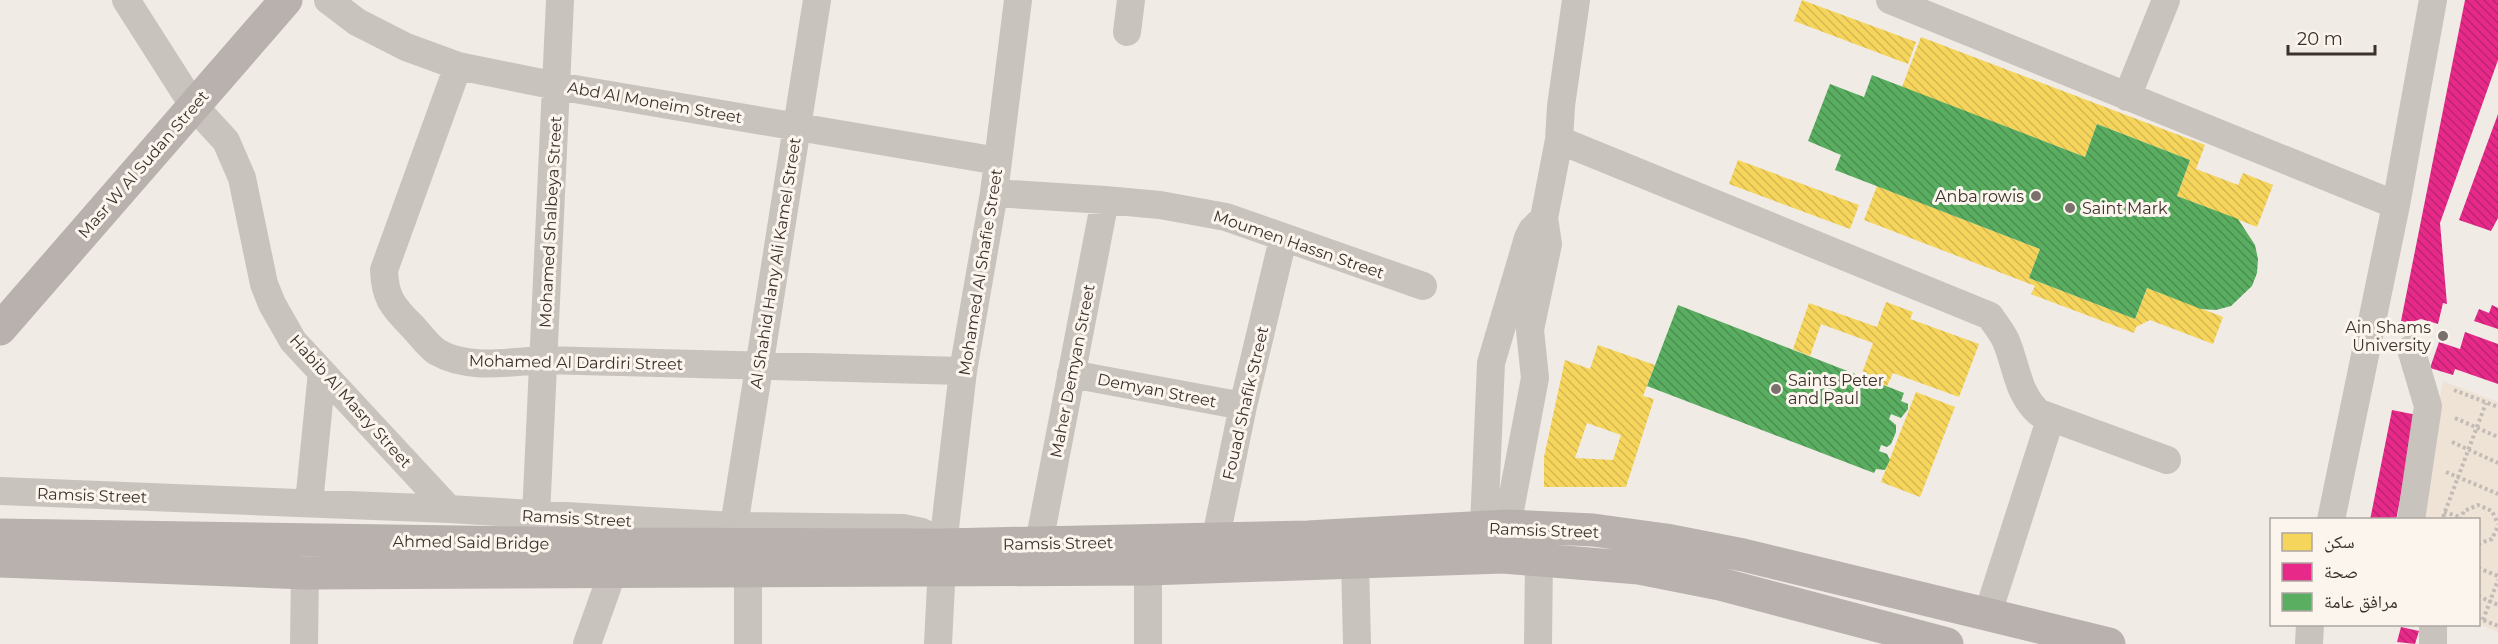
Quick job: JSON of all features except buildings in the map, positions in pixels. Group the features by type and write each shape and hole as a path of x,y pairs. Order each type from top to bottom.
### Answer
{"main road":[{"name":"Masr W Al Sudan Street","path":"0,329 286,0"},
{"name":"Ramsis Street","path":"942,557 1148,569 1212,554 1496,527 1593,530 1666,540 1743,555 2109,644"},
{"name":"Ahmed Said Bridge","path":"0,535 585,544 942,557"},
{"name":"Ramsis Street","path":"0,561 305,573 748,570 942,557 1039,543 1355,561 1539,558 1639,568 1720,584 1947,644"}],"street":[{"name":"Habib Al Masry Street","path":"126,0 193,105 226,141 242,178 259,264 272,304 293,341 449,509"},
{"name":"Abd Al Moneim Street","path":"328,0 357,22 406,47 458,66 557,86 998,161"},
{"name":"Mohamed Shalbeya Street","path":"536,516 560,0"},
{"name":"Al Shahid Hany Ali Kamel Street","path":"734,526 817,0"},
{"name":"Mohamed Al Shafie Street","path":"938,644 942,557 963,370 994,193 1018,0"},
{"path":"1127,32 1131,0"},
{"path":"1496,527 1535,378 1530,330 1548,244 1544,218 1559,140 1562,95 1576,0"},
{"path":"1890,0 2396,205"},
{"path":"2127,97 2166,0"},
{"path":"2331,518 2396,205 2433,0"},
{"name":"Mohamed Al Dardiri Street","path":"458,66 390,248 384,270 384,291 396,309 436,351 458,360 482,364 542,360 963,370"},
{"path":"1559,140 1990,316 2005,339 2019,386 2029,404 2050,420 2167,460"},
{"name":"Moumen Hassn Street","path":"994,193 1160,205 1226,217 1283,239 1423,286"},
{"name":"Maher Demyan Street","path":"1039,543 1105,200"},
{"path":"1496,527 1489,376 1494,349 1528,238 1532,230 1544,218"},
{"name":"Fouad Shafik Street","path":"1212,554 1243,406 1283,239"},
{"path":"1494,349 1509,340 1517,341 1532,351"},
{"path":"2410,518 2427,419 2421,377 2411,349"},
{"path":"309,503 322,372"},
{"name":"Demyan Street","path":"1071,374 1243,406"},
{"path":"1987,616 2050,420"},
{"name":"Ramsis Street","path":"0,491 449,509 536,516 734,526 903,528 922,532 942,557"},
{"path":"1538,644 1539,558"},
{"path":"1355,561 1357,644"},
{"path":"1148,569 1148,644"},
{"path":"748,570 748,644"},
{"path":"586,644 613,571"},
{"path":"304,644 305,573"},
{"path":"2309,644 2310,626"},
{"path":"2433,626 2433,644"}],"path":[{"path":"2421,377 2498,407"},
{"path":"2442,518 2486,403"},
{"path":"2427,419 2477,428 2498,437"},
{"path":"2427,419 2469,450 2498,463"},
{"path":"2420,462 2498,494"},
{"path":"2460,518 2464,511 2478,505 2492,511 2498,525 2497,533 2492,539 2480,543"},
{"path":"2480,569 2498,578 2481,619 2498,626"},
{"path":"2480,597 2498,604"}],"shaded area":[{"path":"2443,381 2498,402 2498,632 2480,624 2480,518 2419,518"}],"place":[{"name":"Anba rowis","path":"2036,196"},
{"name":"Saint Mark","path":"2070,208"},
{"name":"Ain Shams University","path":"2443,336"},
{"name":"Saints Peter and Paul","path":"1776,389"}]}
